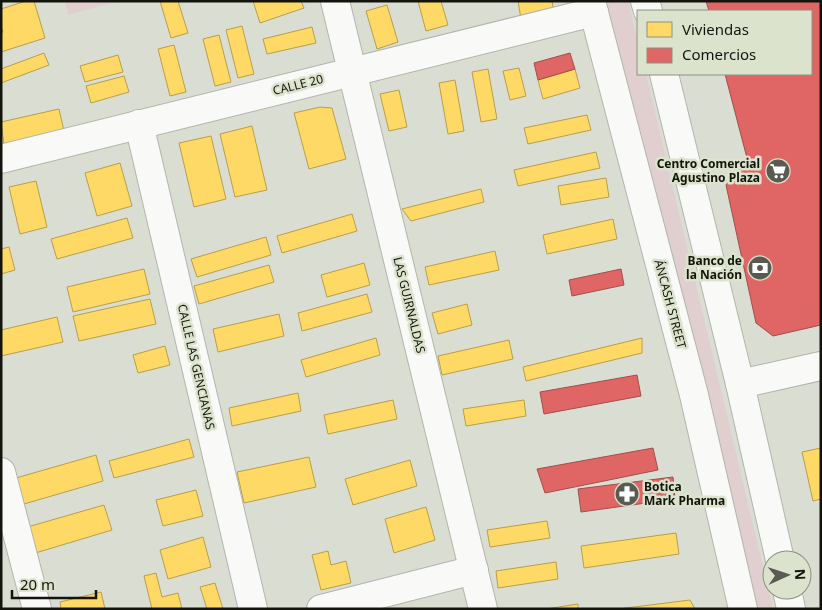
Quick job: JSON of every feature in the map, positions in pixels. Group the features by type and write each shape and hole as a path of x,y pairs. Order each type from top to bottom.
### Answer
{"street":[{"name":"LAS GUIRNALDAS","path":"335,1 483,609"},
{"name":"CALLE 20","path":"1,158 352,71 593,6"},
{"name":"ÁNCASH STREET","path":"593,6 694,395 743,609"},
{"path":"664,75 740,384 778,550"},
{"name":"CALLE LAS GENCIANAS","path":"139,124 253,609"},
{"path":"740,384 821,366"},
{"path":"1,472 37,609"},
{"path":"321,609 474,570"}],"shaded area":[{"path":"65,1 119,1 68,15"},
{"path":"605,1 628,1 637,38 637,75 646,75 762,563 762,600 771,600 773,609 751,609"}],"building: Viviendas":[{"path":"26,1 34,1 45,38 1,52 1,33 3,32 1,9"},
{"path":"160,1 178,1 188,33 171,38"},
{"path":"253,1 301,1 304,8 260,23"},
{"path":"418,1 441,1 448,25 426,31"},
{"path":"518,1 552,1 554,12 521,19"},
{"path":"387,5 398,42 377,49 366,11"},
{"path":"242,26 254,74 238,78 226,30"},
{"path":"312,27 316,43 267,54 263,39"},
{"path":"219,35 231,82 215,86 203,39"},
{"path":"174,45 186,92 170,96 158,49"},
{"path":"44,53 49,65 1,83 1,69"},
{"path":"118,55 123,72 85,82 80,66"},
{"path":"519,68 526,96 510,100 503,71"},
{"path":"488,69 497,119 481,122 472,72"},
{"path":"575,69 580,88 543,99 538,80"},
{"path":"124,76 129,92 91,103 86,86"},
{"path":"455,80 464,131 448,134 439,83"},
{"path":"399,90 407,127 389,131 380,94"},
{"path":"320,107 332,108 346,159 309,169 294,113"},
{"path":"59,109 64,131 4,145 1,122"},
{"path":"587,115 591,130 528,144 524,128"},
{"path":"252,126 267,190 235,197 220,134"},
{"path":"211,136 226,199 194,207 179,143"},
{"path":"596,152 600,168 518,186 514,170"},
{"path":"120,163 132,206 97,216 85,173"},
{"path":"606,178 609,197 561,205 558,186"},
{"path":"36,181 47,227 20,234 9,187"},
{"path":"481,189 484,202 411,221 402,209"},
{"path":"352,214 357,231 282,253 277,236"},
{"path":"127,218 133,238 57,259 51,239"},
{"path":"613,219 617,239 547,254 543,235"},
{"path":"266,237 271,255 197,277 191,259"},
{"path":"9,247 15,270 1,274 1,249"},
{"path":"495,251 499,270 429,285 425,267"},
{"path":"364,263 370,285 327,297 321,275"},
{"path":"269,265 274,282 199,304 194,286"},
{"path":"144,269 150,294 73,312 67,287"},
{"path":"367,294 372,312 302,331 298,313"},
{"path":"150,299 156,324 79,341 73,316"},
{"path":"467,304 472,325 438,334 432,313"},
{"path":"279,314 284,336 218,352 213,329"},
{"path":"57,317 63,342 1,356 1,330"},
{"path":"376,338 380,355 306,377 301,360"},
{"path":"642,338 642,353 526,381 523,367"},
{"path":"509,340 513,359 442,375 438,356"},
{"path":"165,346 170,365 138,373 133,355"},
{"path":"298,393 301,411 232,426 229,408"},
{"path":"393,400 397,419 328,434 324,415"},
{"path":"524,400 526,416 466,426 463,409"},
{"path":"189,439 194,457 114,478 109,461"},
{"path":"821,448 821,499 813,501 802,452"},
{"path":"96,455 103,481 24,504 16,478"},
{"path":"309,457 316,487 244,503 237,472"},
{"path":"410,460 417,486 353,505 345,479"},
{"path":"196,490 203,516 163,526 156,500"},
{"path":"104,505 112,530 32,554 24,528"},
{"path":"426,507 435,540 394,553 385,519"},
{"path":"547,521 550,538 490,547 487,530"},
{"path":"676,533 679,554 584,568 581,546"},
{"path":"203,537 211,567 168,579 160,550"},
{"path":"328,551 331,565 346,561 351,583 321,590 312,555"},
{"path":"556,562 558,579 498,588 496,571"},
{"path":"156,573 162,597 178,593 182,609 152,609 144,576"},
{"path":"215,583 223,609 207,609 200,587"},
{"path":"101,592 105,609 61,609 60,602"},
{"path":"690,600 695,609 618,609"},
{"path":"578,604 578,609 546,609"}],"building: Comercios":[{"name":"Centro Comercial Agustino Plaza","path":"706,1 821,1 821,325 773,336 756,323 726,185 747,158 725,75 812,75 812,10 709,10"},
{"path":"570,53 575,69 538,80 534,63"},
{"path":"621,269 624,285 572,296 569,280"},
{"path":"637,375 641,396 544,414 540,392"},
{"path":"653,448 658,470 545,493 537,469"},
{"name":"Botica Mark Pharma","path":"673,477 675,499 581,512 578,489"}],"place":[{"name":"Centro Comercial Agustino Plaza","path":"778,171"},
{"name":"Banco de la Nación","path":"760,268"},
{"name":"Botica Mark Pharma","path":"627,494"}]}
